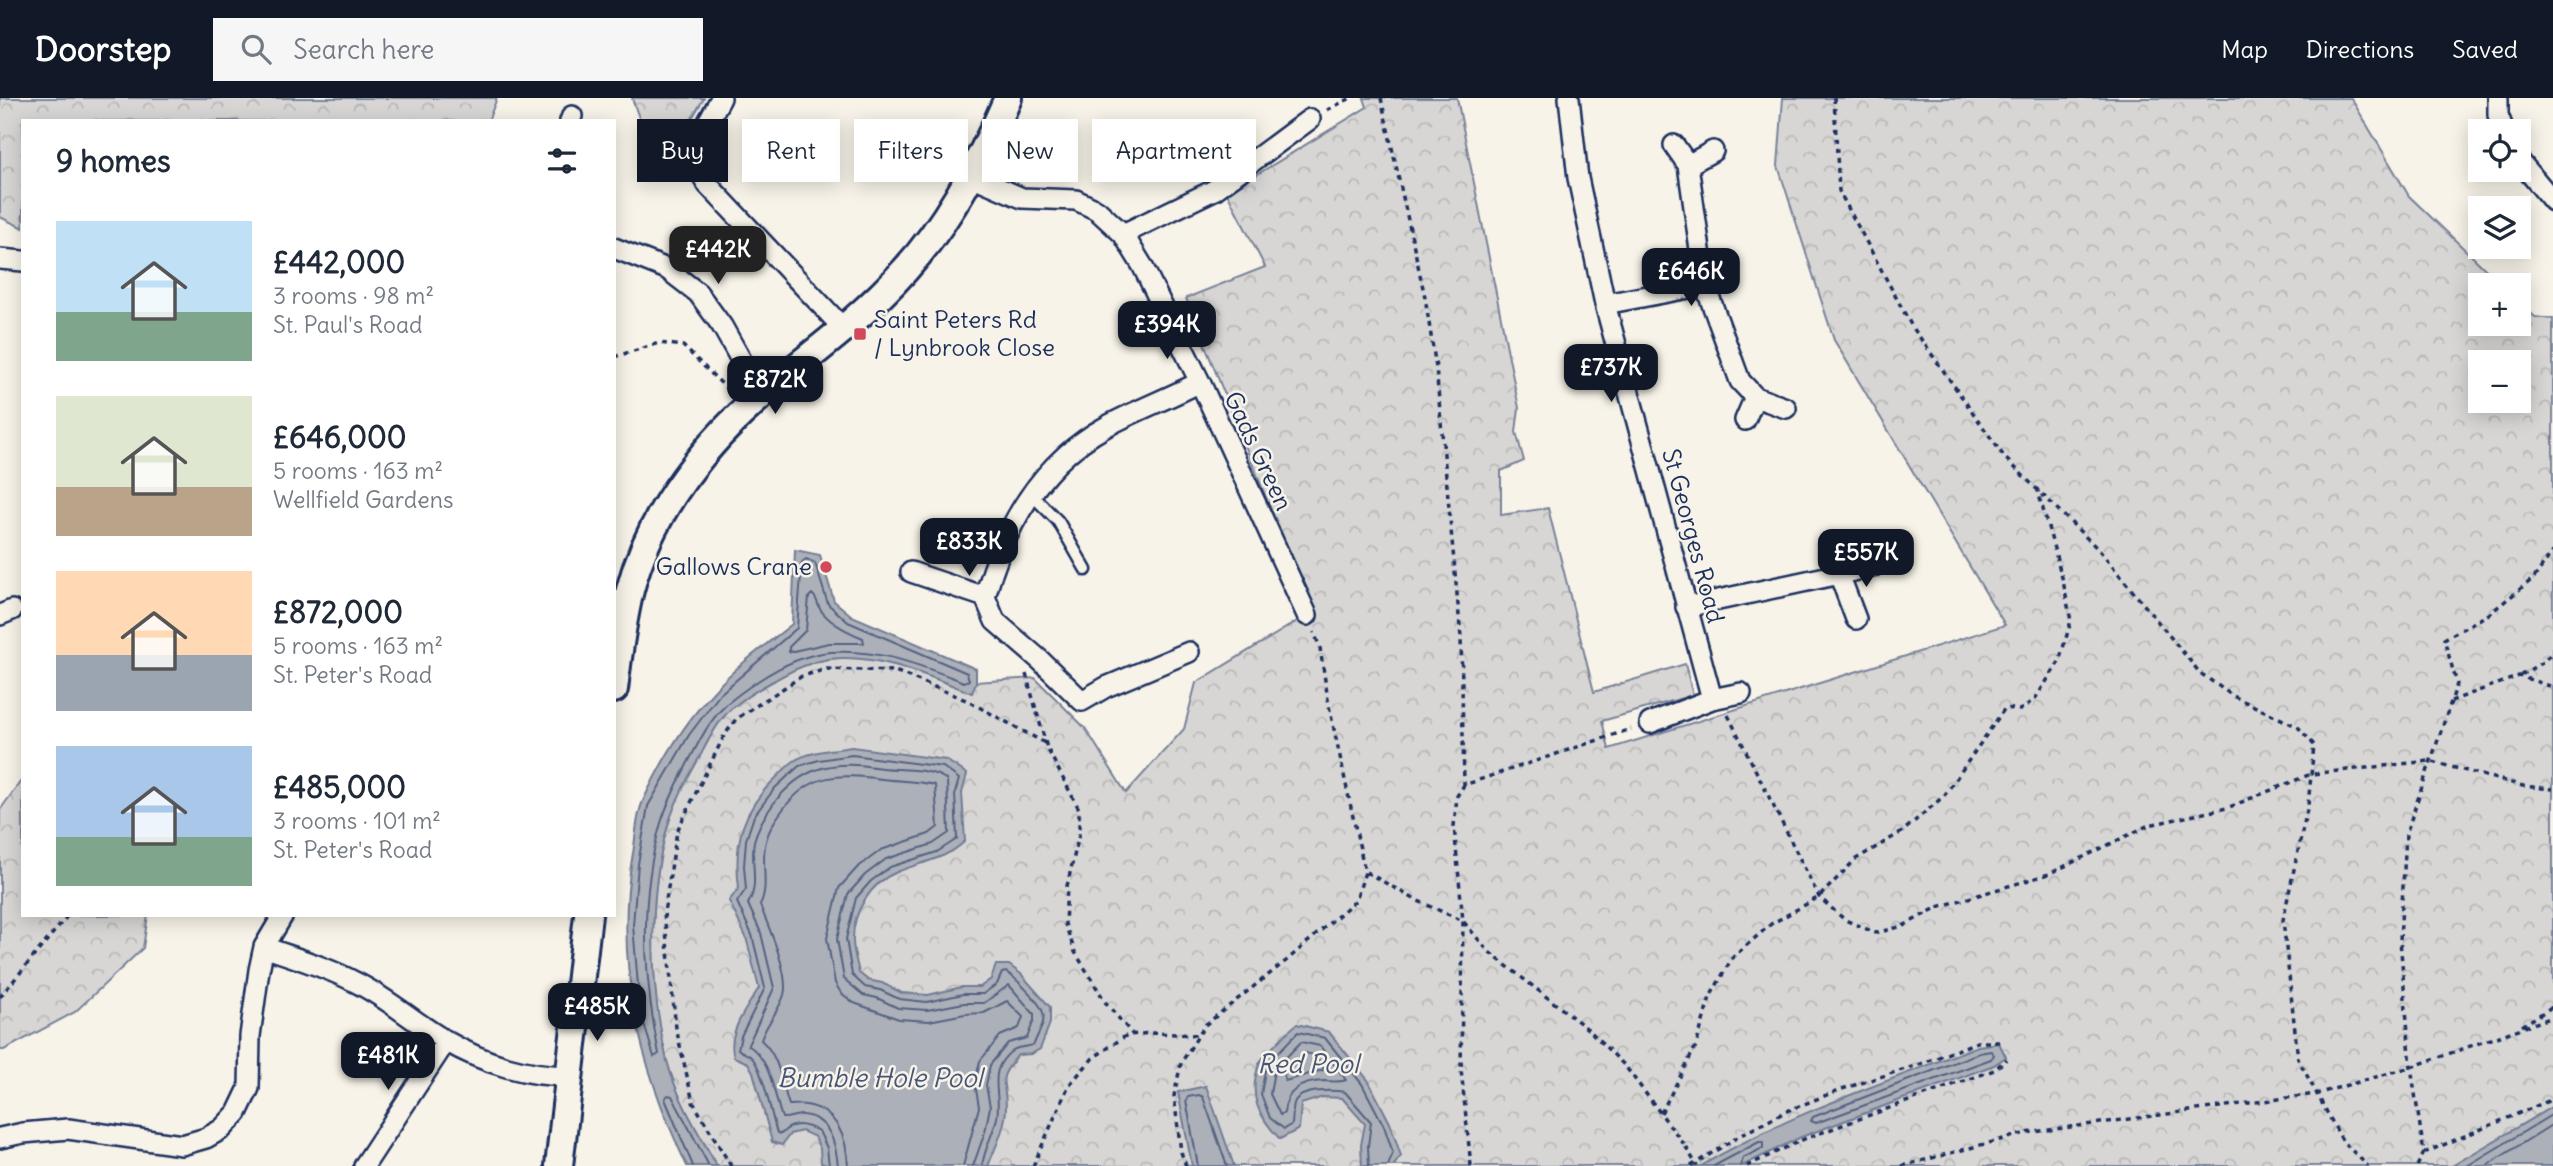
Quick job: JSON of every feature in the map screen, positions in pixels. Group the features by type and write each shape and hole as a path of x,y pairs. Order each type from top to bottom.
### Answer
{"street":[{"path":"722,98 698,140 695,164 708,185 843,328"},
{"path":"616,668 630,589 648,539 699,459 736,418 821,349 906,270 946,215 1008,98"},
{"name":"St Georges Road","path":"1569,98 1578,178 1605,304 1686,607 1716,698"},
{"path":"2498,98 2500,119"},
{"path":"1122,234 1214,191 1310,119"},
{"path":"1674,145 1688,165 1705,285 1740,381 1755,397 1786,408"},
{"path":"1688,165 1713,150"},
{"name":"Gads Green","path":"969,175 1022,198 1076,200 1097,210 1122,234 1142,265 1200,382 1307,615"},
{"path":"2531,175 2553,201"},
{"path":"616,249 667,269 698,293 722,326 745,367 768,390"},
{"path":"0,259 21,261"},
{"path":"1605,304 1705,285"},
{"path":"1189,652 1106,687 1082,702 1040,660 995,621 985,597 1002,543 1048,472 1078,445 1104,427 1200,382"},
{"path":"1745,420 1755,397"},
{"path":"1686,607 1872,566"},
{"path":"911,572 985,597"},
{"path":"1839,574 1856,619"},
{"path":"1650,723 1716,698 1741,693"},
{"path":"0,1138 68,1129 182,1145 206,1139 222,1129 245,1101 249,1088 250,1036 255,992 264,947 282,917"},
{"path":"559,1166 588,917"},
{"path":"264,947 329,969 356,982 446,1041 470,1053 506,1067 552,1076 570,1076"},
{"path":"364,1166 446,1041"}],"lane":[{"path":"1032,495 1058,521 1086,570"}],"path":[{"path":"1310,119 1351,98"},
{"path":"1381,98 1425,297 1436,368 1461,636 1464,785 1458,796 1454,826 1463,921 1461,1069 1471,1166"},
{"path":"1834,98 1839,191 1911,325 2005,458 2099,550 2200,673 2233,696 2298,727 2314,745 2308,805 2283,920 2298,1059 2343,1142 2368,1166"},
{"path":"616,356 659,343 683,346 747,409"},
{"path":"1661,1113 1696,1046 1710,997 1732,958 1770,924 1819,897 1856,859 1902,832 1944,796 2005,708 2020,710 2035,699 2059,662 2071,621 2038,489"},
{"path":"2417,1166 2424,1153 2411,1067 2400,940 2406,834 2457,684 2444,639 2489,614 2534,578 2553,551"},
{"path":"1186,1166 1181,1152 1174,1096 1181,1063 1205,1025 1286,961 1356,900 1365,872 1329,706 1320,648 1307,615"},
{"path":"1018,642 1045,743 1079,809 1079,835 1067,886 1065,924 1075,952 1106,1003 1133,1035"},
{"path":"2451,701 2519,676 2543,662 2553,652"},
{"path":"731,1166 693,1102 676,1028 664,913 677,831 724,736 736,719 802,676 827,669 895,671 966,701 1045,743"},
{"path":"2519,676 2553,687"},
{"path":"1716,698 1819,897 1845,920 1876,933 1903,926 1938,907 2049,874 2149,825 2227,808 2311,774 2429,761 2523,786 2553,789"},
{"path":"1464,785 1650,723"},
{"path":"1365,872 1416,901 1463,921 1489,951 1589,1030 1625,1066 1686,1147 1697,1166"},
{"path":"0,997 66,917"},
{"path":"2514,1031 2553,1006"},
{"path":"1902,1166 2026,1133 2316,1094 2411,1067 2553,1017"},
{"path":"1034,1166 1069,1085 1093,1058 1127,1035 1199,1035"},
{"path":"1691,1166 1787,1111 1839,1090 1921,1064 1977,1042 2000,1042"},
{"path":"1747,1166 1804,1139 1994,1070 2007,1059"},
{"path":"2424,1153 2553,1099"}],"green space":[{"path":"0,98 497,98 489,119 21,119 21,227 0,217"},
{"path":"632,98 704,98 692,119 639,119"},
{"path":"1364,98 1457,98 1519,408 1516,432 1524,461 1501,471 1501,515 1548,508 1594,692 1685,664 1693,695 1602,721 1609,749 2005,625 1834,340 1778,166 1783,98 2351,98 2409,196 2468,252 2468,259 2475,259 2489,273 2468,273 2468,336 2531,336 2531,313 2535,317 2553,319 2553,1166 717,1166 695,1128 671,1075 657,1004 653,943 656,881 668,825 681,791 713,732 726,714 752,693 794,670 829,659 884,662 972,693 976,682 1035,678 1085,728 1126,793 1184,729 1196,683 1307,615 1310,607 1186,298 1265,267 1227,193 1245,182 1256,182 1256,175 1367,107"},
{"path":"21,781 21,917 148,917 143,948 75,1012 4,1050 0,1050 0,810"}],"water":[{"path":"795,550 820,555 834,601 852,616 976,669 976,682 972,693 902,667 866,659 822,660 794,670 752,693 731,709 713,732 682,791 668,825 661,852 654,912 654,974 667,1061 682,1102 717,1166 687,1166 670,1129 644,1052 629,974 626,934 628,894 638,820 643,801 658,772 694,715 733,672 792,624"},
{"name":"Bumble Hole Pool","path":"852,747 946,760 967,774 962,793 965,841 941,857 887,877 864,900 853,930 859,973 868,980 882,983 902,993 928,995 962,987 980,987 991,979 996,965 1009,965 1021,974 1050,1007 1050,1023 1040,1049 1031,1054 1018,1055 1004,1076 1004,1122 988,1166 829,1166 821,1163 820,1149 815,1137 802,1131 790,1134 782,1145 772,1142 753,1072 748,1063 734,1057 732,1048 735,1030 759,988 746,937 729,901 739,888 738,855 743,826 756,800 792,763 814,753"},
{"name":"Red Pool","path":"1297,1024 1329,1032 1368,1080 1390,1123 1401,1156 1393,1166 1362,1166 1361,1145 1365,1124 1342,1098 1323,1097 1301,1104 1299,1129 1280,1139 1266,1122 1255,1096 1259,1064"},
{"path":"1999,1043 2006,1057 1994,1065 1801,1137 1742,1166 1701,1166 1734,1147 1837,1100 1978,1046"},
{"path":"1206,1086 1234,1166 1192,1166 1178,1092"},
{"path":"2553,1106 2553,1166 2452,1166"}],"place":[{"name":"Saint Peters Rd / Lynbrook Close","path":"860,334"},
{"name":"Gallows Crane","path":"826,567"}]}
